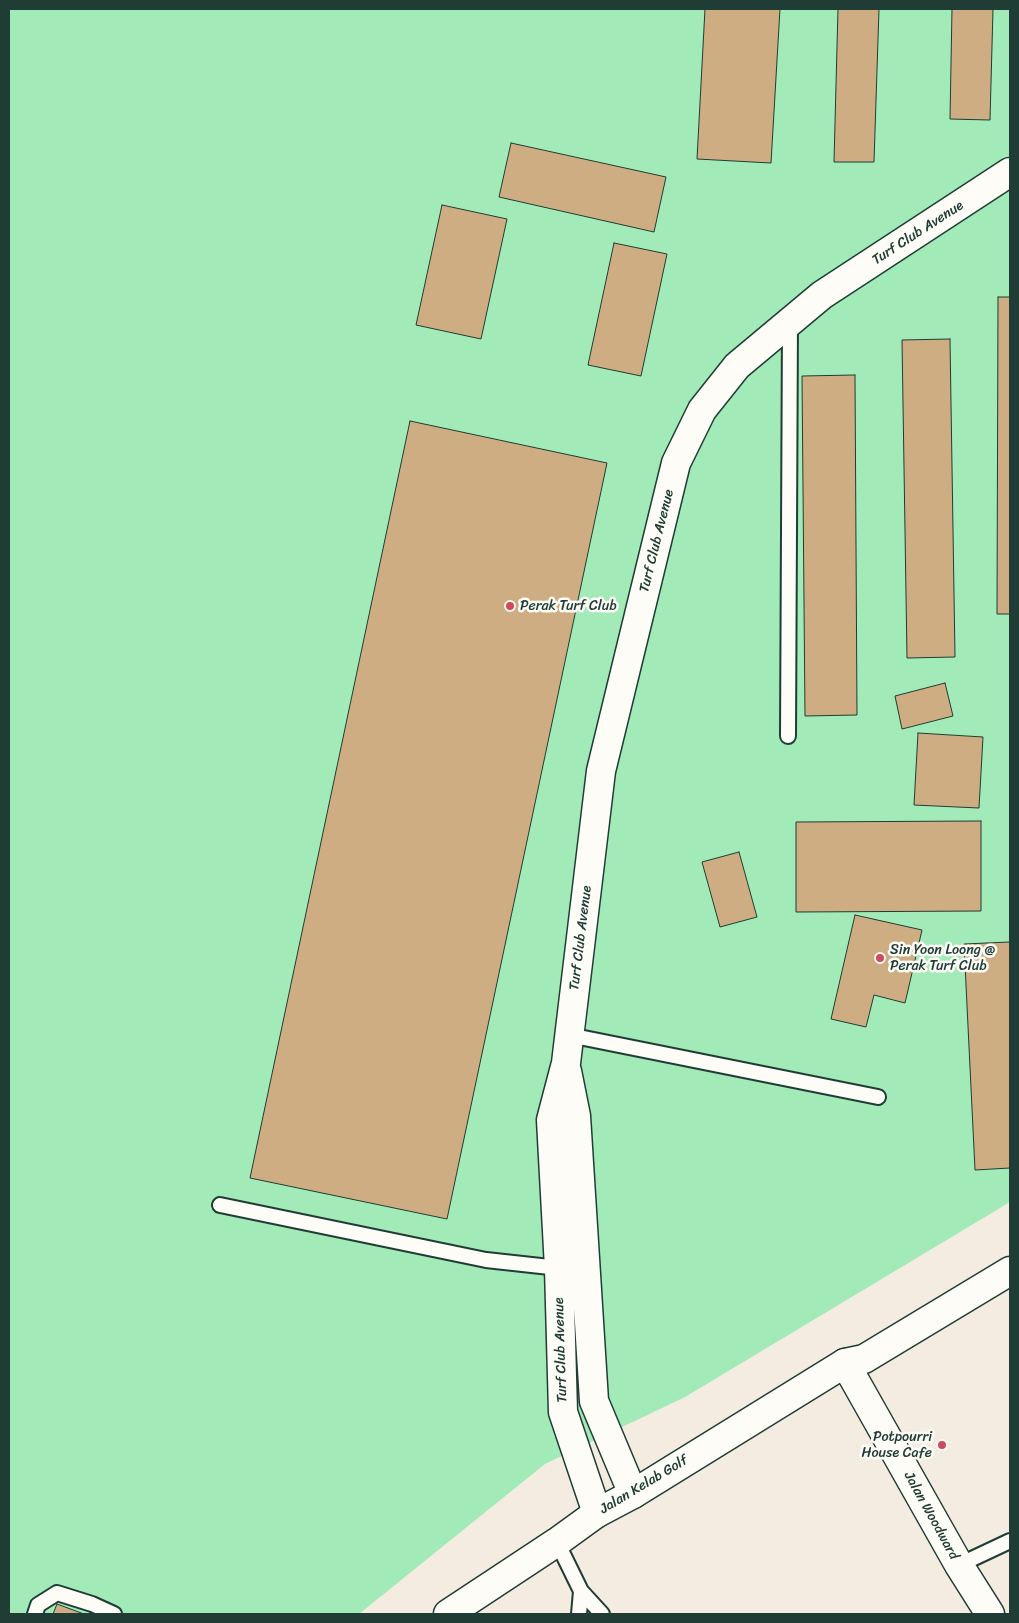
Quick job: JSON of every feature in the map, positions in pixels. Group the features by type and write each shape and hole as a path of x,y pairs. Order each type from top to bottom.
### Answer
{"street":[{"name":"Turf Club Avenue","path":"597,1513 563,1412 559,1268 551,1120 566,1062 602,771 676,463 702,410 738,366 822,296 1010,172"},
{"name":"Turf Club Avenue","path":"566,1062 576,1116 594,1401 633,1494"},
{"name":"Jalan Kelab Golf","path":"845,1363 857,1347 1010,1252"},
{"name":"Jalan Kelab Golf","path":"448,1614 557,1542 597,1513 633,1494 845,1363 864,1359 1010,1271"},
{"name":"Jalan Woodward","path":"845,1363 990,1614"}],"lane":[{"path":"788,736 790,322"},
{"path":"569,1035 878,1097"},
{"path":"220,1206 486,1260 559,1268"},
{"path":"960,1565 1010,1541"},
{"path":"557,1542 581,1592 602,1614"},
{"path":"579,1614 581,1592"},
{"path":"35,1614 38,1605 57,1593 92,1604 114,1614"}],"green space":[{"name":"Perak Turf Club","path":"9,9 1010,9 1010,1202 685,1397 545,1464 359,1614 9,1614"}],"building":[{"path":"705,9 780,9 771,163 697,159"},
{"path":"838,9 879,9 874,162 834,162"},
{"path":"952,9 993,9 990,120 950,119"},
{"path":"511,143 666,177 654,232 499,197"},
{"path":"442,205 507,219 481,339 416,325"},
{"path":"614,243 667,254 641,376 588,365"},
{"path":"998,297 1010,297 1010,614 997,614"},
{"path":"950,339 955,657 907,658 902,340"},
{"path":"855,375 857,715 805,716 802,376"},
{"path":"410,421 607,463 447,1219 250,1178"},
{"path":"945,683 953,716 902,729 895,696"},
{"path":"918,733 983,737 979,808 914,805"},
{"path":"981,821 981,911 796,912 796,822"},
{"path":"739,852 757,917 720,927 702,862"},
{"name":"Sin Yoon Loong @ Perak Turf Club","path":"855,915 922,930 905,1003 874,995 866,1027 831,1019"},
{"path":"1010,942 1010,1168 975,1170 964,944"},
{"path":"57,1604 84,1614 53,1614"}],"place":[{"name":"Perak Turf Club","path":"510,606"},
{"name":"Sin Yoon Loong @ Perak Turf Club","path":"880,958"},
{"name":"Potpourri House Cafe","path":"942,1445"}]}
